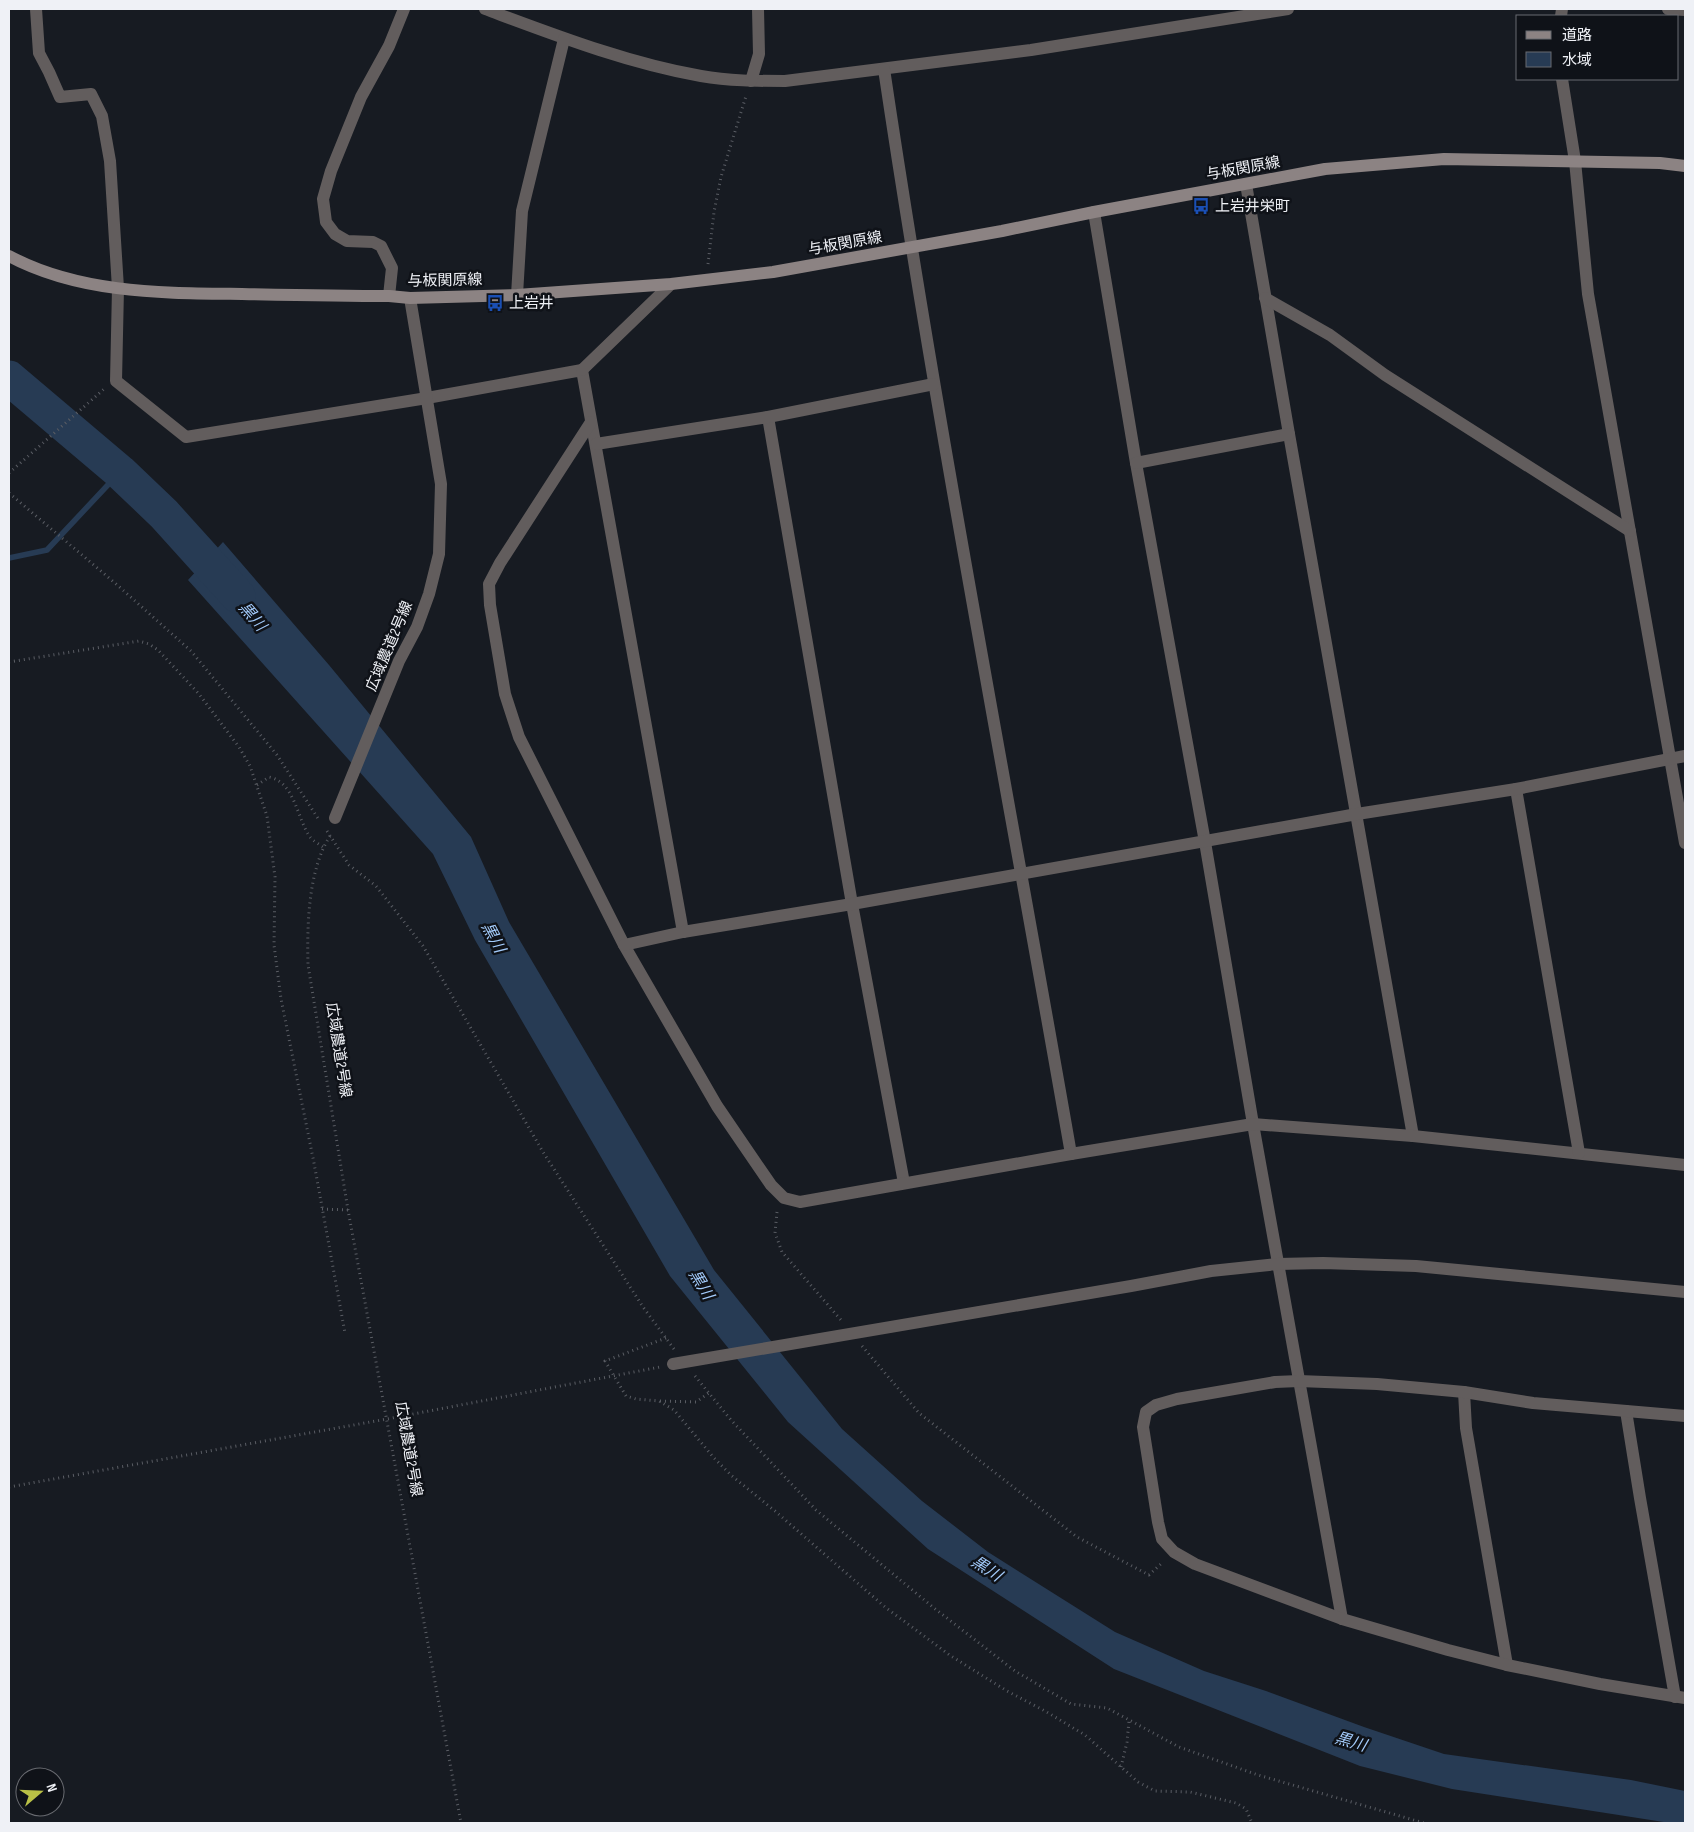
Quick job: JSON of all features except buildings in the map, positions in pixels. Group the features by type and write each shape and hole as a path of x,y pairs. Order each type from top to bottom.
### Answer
{"main road":[{"name":"与板関原線","path":"9,256 74,281 167,293 389,296 410,298 517,295 671,284 773,272 1002,231 1324,169 1444,159 1660,163 1685,166"}],"street":[{"path":"36,9 38,53 60,97 91,94 102,116 110,161 118,288 116,381 186,437 427,398 582,370 671,284"},
{"path":"389,296 392,268 381,246 372,242 347,241 335,234 326,222 323,199 331,171 361,97 389,46 404,9"},
{"path":"485,9 564,38 654,66 702,76 751,81 785,81 1031,50 1288,9"},
{"path":"751,81 759,54 758,9"},
{"path":"1668,9 1685,10"},
{"path":"517,295 522,211 564,38"},
{"path":"884,69 934,384 1071,1154"},
{"path":"1562,80 1575,161 1588,294 1685,843"},
{"path":"1246,184 1288,434 1413,1136"},
{"path":"1094,212 1136,463 1205,842 1252,1124 1342,1619"},
{"name":"広域農道2号線","path":"336,818 399,661 417,627 429,594 439,554 441,484 410,298"},
{"path":"1265,298 1330,335 1384,374 1630,531"},
{"path":"582,370 683,932"},
{"path":"596,444 768,417 934,384"},
{"path":"768,417 852,904 904,1183"},
{"path":"591,422 500,563 489,584 505,694 519,737 624,945 717,1106 771,1185 784,1198 800,1202 1252,1124 1413,1136 1685,1165"},
{"path":"1136,463 1288,434"},
{"path":"624,945 683,932 852,904 1357,814 1516,789 1685,756"},
{"path":"1516,789 1579,1154"},
{"path":"673,1364 1211,1271 1278,1264 1416,1266 1685,1292"},
{"path":"1626,1411 1640,1498 1680,1697 1600,1684 1507,1664 1342,1619 1195,1564 1174,1552 1162,1539 1143,1427 1146,1412 1156,1405 1177,1399 1275,1382 1298,1381 1377,1384 1464,1392 1533,1402 1685,1416"},
{"path":"1464,1392 1466,1428 1507,1664"}],"path":[{"path":"706,280 714,212 721,177 751,81"},
{"path":"9,473 108,384"},
{"path":"9,493 115,583 191,651 277,756 349,865 376,886 423,946 543,1152 643,1307 675,1351"},
{"path":"9,662 140,641 149,644 158,650 199,694 239,747 250,766 267,816 272,846 274,877 274,945 281,999 345,1333"},
{"path":"257,785 269,777 278,779 287,790 311,839 323,847"},
{"name":"広域農道2号線","path":"336,818 330,836 323,847 311,895 307,933 308,965 348,1210 461,1823"},
{"path":"784,1198 777,1210 775,1232 782,1252 848,1334 919,1412 1077,1537 1149,1575 1174,1552"},
{"path":"322,1209 348,1210"},
{"path":"666,1338 605,1361 626,1396 659,1401 696,1402 708,1393"},
{"path":"9,1487 387,1419 673,1364"},
{"path":"690,1370 731,1420 816,1510 934,1608 1007,1665 1071,1704 1107,1708 1179,1747 1258,1775 1424,1823"},
{"path":"659,1401 674,1410 714,1458 732,1476 899,1618 951,1656 1007,1691 1085,1735 1138,1782 1154,1791 1190,1792 1236,1803 1246,1809 1252,1823"},
{"path":"1121,1767 1127,1742 1129,1721"}],"water":[{"path":"223,542 329,665 471,837 509,922 714,1270 842,1429 922,1501 988,1552 1115,1632 1204,1671 1444,1754 1631,1780 1685,1791 1685,1823 1670,1823 1452,1789 1360,1766 1114,1669 928,1549 788,1422 670,1276 475,940 433,854 188,580"}],"waterway":[{"name":"黒川","path":"9,378 120,472 164,514 238,596"},
{"path":"9,558 47,550 120,472"}],"place":[{"name":"上岩井栄町","path":"1201,206"},
{"name":"上岩井","path":"495,303"}]}
